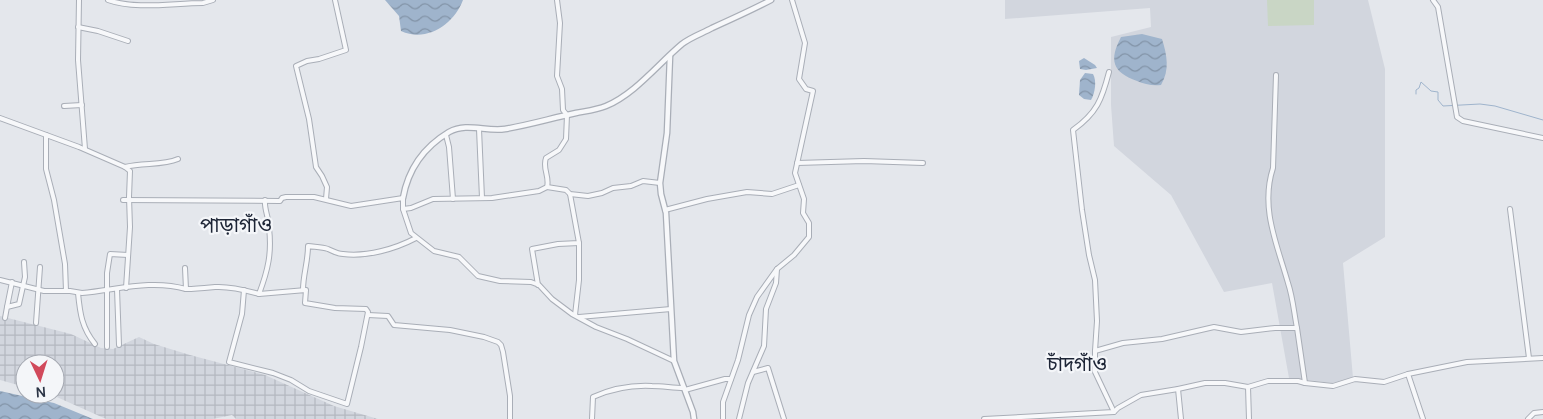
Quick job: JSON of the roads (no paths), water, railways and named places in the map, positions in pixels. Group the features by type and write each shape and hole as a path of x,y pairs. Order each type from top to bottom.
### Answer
{"street":[{"path":"79,0 78,60 85,150"},
{"path":"108,0 121,5 141,5 203,3 213,0"},
{"path":"326,199 327,188 316,167 296,66 306,60 319,59 346,50 335,0"},
{"path":"547,187 549,181 544,163 548,155 558,150 566,139 567,115 563,110 562,89 557,76 560,23 557,0"},
{"path":"723,419 724,402 757,297 778,269 794,255 809,237 809,223 804,213 804,199 795,173 813,91 806,89 799,79 805,43 792,0"},
{"path":"1433,0 1438,7 1457,117 1462,121 1543,138"},
{"path":"674,361 627,339 596,328 552,299 538,285 531,282 500,282 478,276 459,257 434,251 411,233 403,209 406,185 411,170 431,146 446,135 471,126 479,129 506,129 594,110 615,102 648,77 683,43 767,1"},
{"path":"78,27 128,40"},
{"path":"670,56 667,133 660,183 666,210 674,361 694,419"},
{"path":"1109,72 1103,95 1093,114 1073,130 1082,210 1095,280 1098,321 1095,372 1114,412"},
{"path":"1276,75 1273,168 1268,196 1273,236 1289,285 1305,383"},
{"path":"64,106 82,105"},
{"path":"0,118 85,150 125,167 130,171 130,228 126,288"},
{"path":"479,129 482,198"},
{"path":"46,135 46,169 54,200 65,264 66,291"},
{"path":"446,135 449,147 453,199"},
{"path":"125,167 136,164 168,164 178,159"},
{"path":"797,163 864,161 923,163"},
{"path":"570,194 588,196 613,188 631,186 643,181 660,183"},
{"path":"666,210 707,199 747,192 772,194 799,185"},
{"path":"403,209 421,205 433,199 501,197 547,187 566,190 570,194 579,243 579,280 576,316"},
{"path":"123,200 280,201 282,198 305,197 326,199 351,206 403,198"},
{"path":"260,294 270,256 270,228 265,200"},
{"path":"1510,208 1529,358"},
{"path":"244,290 242,314 229,362 273,373 291,380 309,391 347,404 368,312 366,309 335,308 305,303 306,290 303,290 308,246 342,254 352,254 386,250 404,245 416,238"},
{"path":"538,285 532,249 558,244 579,243"},
{"path":"107,347 107,273 110,254 128,255"},
{"path":"7,306 19,304 26,277 24,262"},
{"path":"36,323 40,267"},
{"path":"184,268 186,289"},
{"path":"739,419 745,392 764,346 766,309 776,283 778,269"},
{"path":"0,280 51,292 66,291 78,293 117,290 155,284 172,285 186,289 216,287 260,294 303,290"},
{"path":"5,318 12,282"},
{"path":"117,290 119,345"},
{"path":"78,293 80,312 86,333 95,344"},
{"path":"576,316 671,309"},
{"path":"368,315 388,316 394,325 450,330 498,342 503,352 510,396 510,419"},
{"path":"1095,351 1122,343 1162,339 1214,327 1241,332 1275,328 1297,328"},
{"path":"984,419 1114,412 1142,395 1205,383 1225,383 1248,387 1268,381 1298,381 1333,386 1355,379 1384,382 1408,374 1467,362 1543,358"},
{"path":"753,372 768,368 784,419"},
{"path":"1408,374 1423,419"},
{"path":"592,419 593,397 604,392 649,386 684,389 731,379"},
{"path":"1248,387 1249,419"},
{"path":"1178,389 1181,419"},
{"path":"1095,412 1096,419"},
{"path":"1528,419 1534,413 1543,412"}],"water":[{"path":"385,0 463,0 459,9 446,24 430,33 420,35 401,31 399,16"},
{"path":"1142,34 1162,39 1167,68 1161,85 1145,84 1122,74 1115,64 1115,52 1121,37"},
{"path":"1084,58 1097,68 1080,69 1079,61"},
{"path":"1085,73 1093,74 1095,80 1091,100 1084,99 1079,95 1080,80"},
{"path":"0,391 15,394 15,404 56,404 93,419 0,419"}],"waterway":[{"path":"1416,94 1416,90 1421,82 1431,91 1438,92 1438,100 1443,106 1480,104 1495,106 1543,120"}],"district":[{"name":"পাড়াগাঁও","path":"236,224"},
{"name":"চাঁদগাঁও","path":"1077,363"}]}
